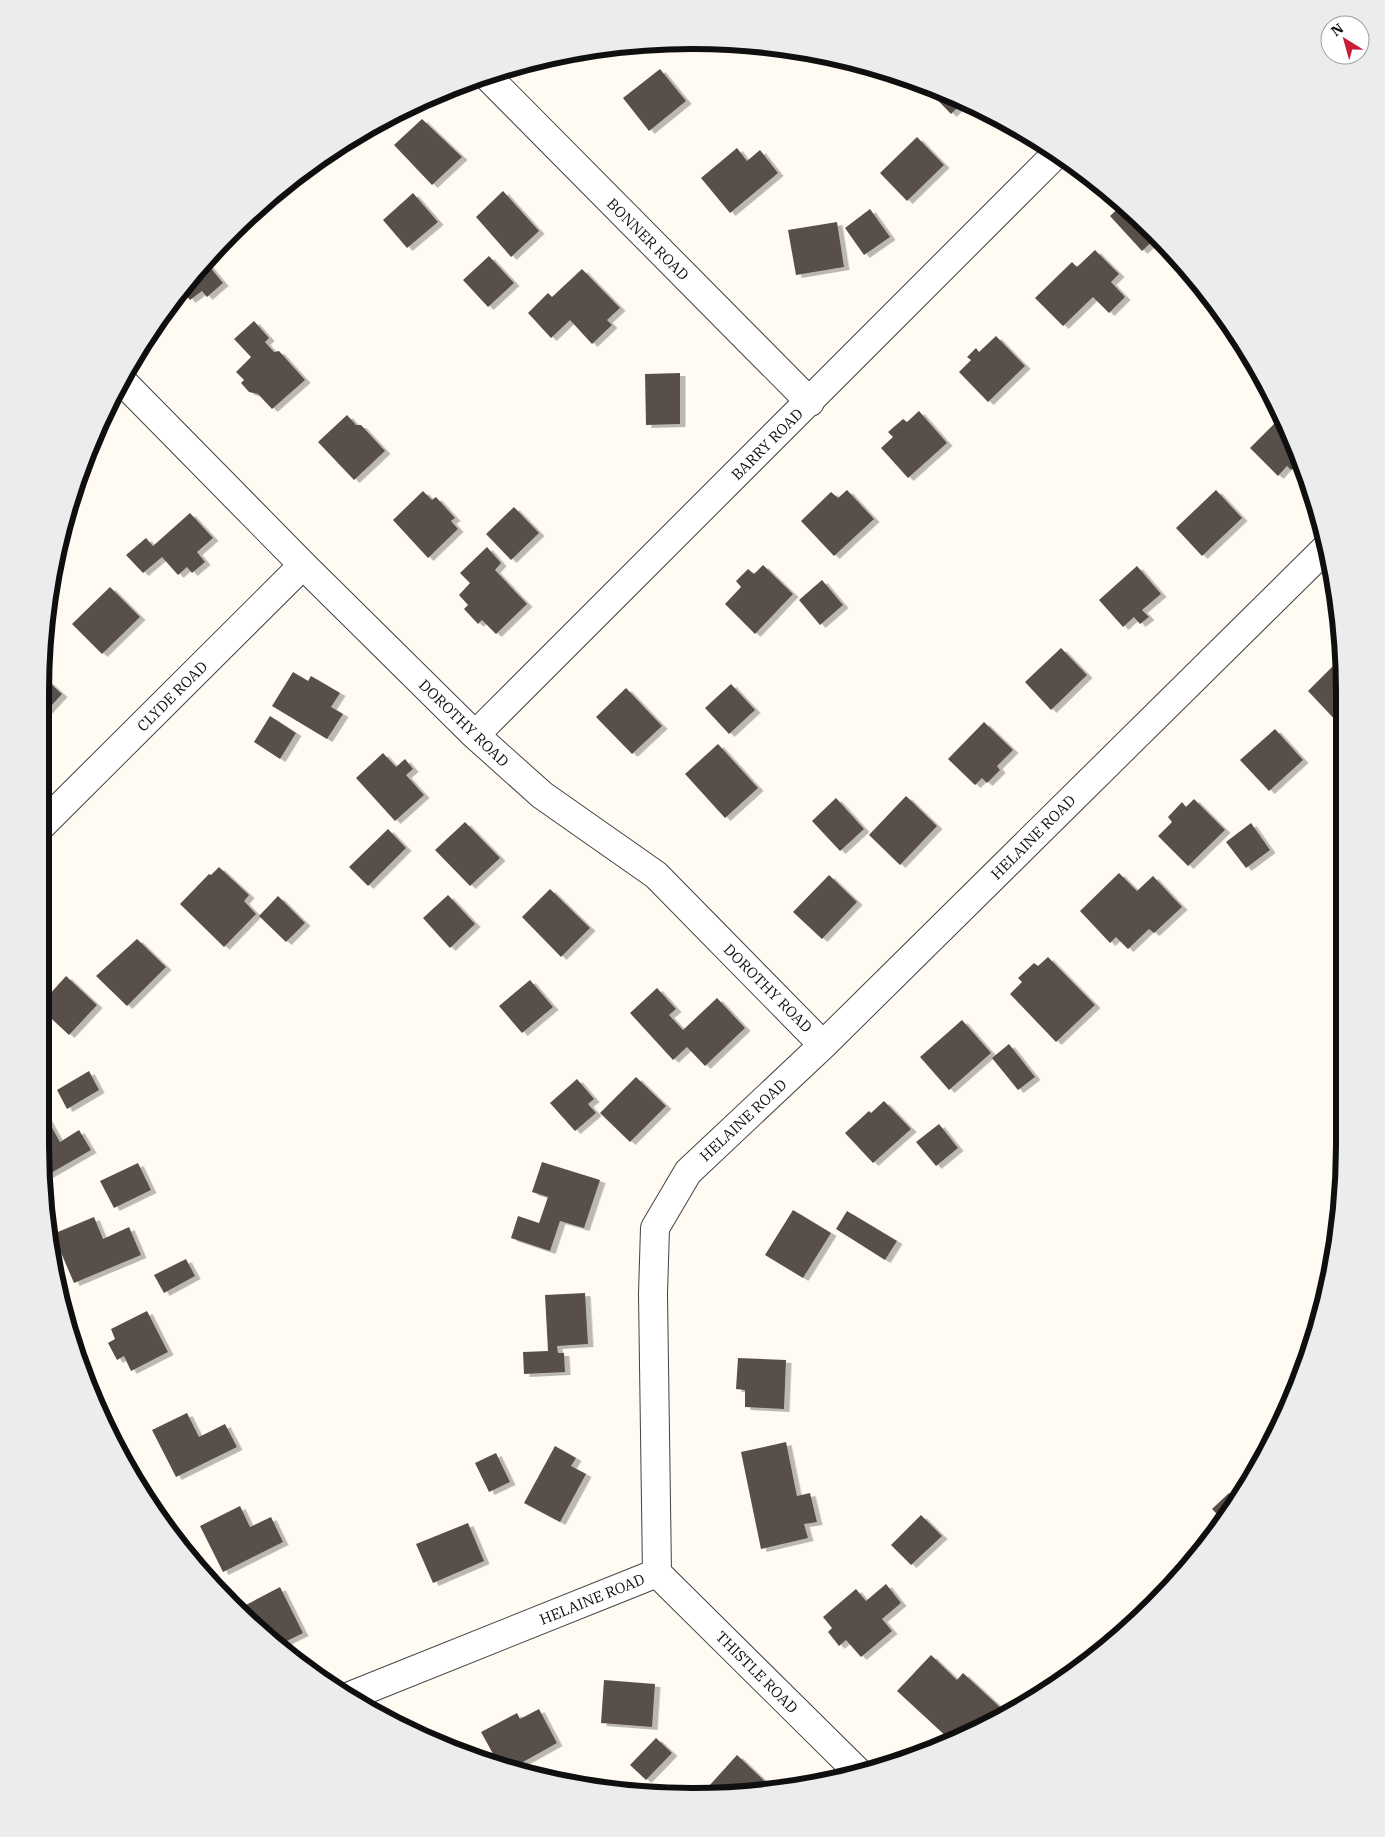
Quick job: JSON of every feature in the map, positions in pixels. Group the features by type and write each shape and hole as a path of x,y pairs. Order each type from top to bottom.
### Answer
{"street":[{"name":"BONNER ROAD","path":"492,81 810,402"},
{"name":"BARRY ROAD","path":"475,735 1052,158"},
{"name":"DOROTHY ROAD","path":"127,386 303,565 475,735 542,795 656,875 823,1045"},
{"name":"HELAINE ROAD","path":"357,1693 656,1573 653,1294 655,1228 688,1172 823,1045 1321,553"},
{"name":"CLYDE ROAD","path":"49,818 303,565"},
{"name":"THISTLE ROAD","path":"656,1573 853,1767"}],"building":[{"path":"660,69 686,101 649,131 623,98"},
{"path":"934,96 958,107 951,114"},
{"path":"422,119 462,157 432,185 394,145"},
{"path":"917,137 944,165 907,201 880,173"},
{"path":"737,148 747,161 760,150 778,173 730,213 701,178"},
{"path":"503,191 539,231 511,257 476,217"},
{"path":"413,193 438,222 407,248 383,220"},
{"path":"870,209 890,237 864,255 845,228"},
{"path":"1117,209 1152,242 1142,251 1110,216"},
{"path":"837,222 844,267 796,275 788,230"},
{"path":"1095,250 1119,274 1111,282 1125,297 1109,313 1093,297 1063,326 1035,298 1072,262 1077,267"},
{"path":"489,256 514,283 488,307 463,280"},
{"path":"210,267 223,283 207,297 202,291 190,300 186,296"},
{"path":"582,269 620,308 607,320 612,325 592,344 570,320 551,338 528,313 548,293 552,297"},
{"path":"254,321 269,338 265,342 274,352 279,351 305,380 272,409 258,394 249,392 241,383 244,380 236,372 251,357 234,339"},
{"path":"996,336 1025,366 988,402 959,372 971,360 967,357 976,348 979,352"},
{"path":"680,373 680,424 646,425 645,374"},
{"path":"919,411 947,443 908,478 881,448 893,437 888,432 903,419 907,422"},
{"path":"347,415 356,425 361,425 385,451 354,480 318,442"},
{"path":"1276,422 1295,467 1291,470 1287,466 1278,476 1250,448"},
{"path":"847,490 874,519 834,556 801,521 831,492 838,498"},
{"path":"1216,490 1242,518 1202,556 1176,528"},
{"path":"423,491 432,500 436,497 455,518 451,521 458,529 428,558 393,520"},
{"path":"514,507 539,533 511,560 486,534"},
{"path":"190,513 213,538 197,552 205,562 192,573 187,567 178,575 162,557 143,573 126,555 146,538 153,546"},
{"path":"487,547 501,563 495,570 527,604 496,634 482,620 478,624 464,609 468,605 459,595 470,583 460,573"},
{"path":"763,565 793,594 755,634 725,604 741,587 736,581 748,569 754,574"},
{"path":"1137,566 1161,594 1142,610 1149,617 1140,624 1134,617 1123,627 1099,600"},
{"path":"822,580 843,605 820,625 799,600"},
{"path":"110,587 140,617 102,654 72,624"},
{"path":"1061,648 1087,675 1051,710 1025,682"},
{"path":"1335,664 1336,721 1308,691"},
{"path":"293,672 308,681 311,676 340,693 331,707 343,714 327,739 272,706"},
{"path":"49,682 62,694 49,708"},
{"path":"731,684 755,710 729,734 705,708"},
{"path":"626,688 662,726 632,754 596,717"},
{"path":"270,716 296,733 280,759 254,742"},
{"path":"984,722 1013,750 997,766 1000,770 987,783 982,778 975,785 948,759"},
{"path":"1275,729 1303,760 1269,791 1240,760"},
{"path":"718,744 758,788 725,818 685,774"},
{"path":"383,753 396,767 405,759 413,769 406,775 424,795 395,821 356,778"},
{"path":"906,796 937,826 900,865 869,835"},
{"path":"836,798 864,829 840,851 812,821"},
{"path":"1194,799 1225,830 1188,866 1158,836 1172,822 1168,817 1182,802 1186,807"},
{"path":"465,822 500,858 470,886 435,850"},
{"path":"1251,823 1270,850 1246,868 1226,842"},
{"path":"388,829 406,848 368,886 349,867"},
{"path":"219,867 249,895 244,901 256,914 224,947 180,904 209,874 211,875"},
{"path":"1119,873 1137,891 1153,876 1182,907 1154,933 1149,929 1128,949 1116,937 1110,943 1080,911"},
{"path":"829,875 857,902 822,939 793,912"},
{"path":"550,889 590,928 561,957 522,917"},
{"path":"448,895 475,924 450,948 423,918"},
{"path":"278,896 305,923 286,942 259,916"},
{"path":"137,939 166,967 127,1006 96,976"},
{"path":"1048,957 1095,1005 1056,1042 1010,994 1022,982 1018,978 1034,963 1038,966"},
{"path":"66,976 97,1005 69,1035 49,1016 49,995"},
{"path":"530,980 553,1007 522,1033 499,1006"},
{"path":"657,988 676,1009 669,1015 683,1030 717,998 745,1028 705,1066 687,1047 673,1060 630,1013"},
{"path":"962,1020 991,1053 949,1090 920,1057"},
{"path":"1009,1044 1035,1077 1018,1090 992,1058"},
{"path":"89,1071 99,1090 67,1109 57,1090"},
{"path":"636,1077 666,1106 630,1142 600,1113"},
{"path":"577,1079 594,1099 588,1104 596,1113 575,1131 550,1103"},
{"path":"884,1101 911,1129 873,1163 845,1133 869,1111 871,1113"},
{"path":"49,1122 60,1142 79,1130 91,1150 50,1174"},
{"path":"939,1124 958,1148 936,1166 916,1142"},
{"path":"542,1162 600,1180 584,1228 560,1221 550,1251 511,1238 518,1216 539,1223 548,1197 532,1192"},
{"path":"138,1163 151,1190 114,1208 100,1181"},
{"path":"793,1210 831,1233 803,1278 765,1255"},
{"path":"847,1211 897,1241 885,1260 836,1229"},
{"path":"94,1217 103,1239 129,1227 141,1255 74,1283 56,1241 55,1233"},
{"path":"186,1259 195,1276 164,1293 154,1275"},
{"path":"585,1293 588,1344 557,1346 558,1353 564,1353 565,1372 524,1374 523,1352 548,1351 545,1295"},
{"path":"147,1311 168,1352 131,1371 124,1356 117,1360 108,1343 115,1339 111,1329"},
{"path":"738,1358 786,1360 784,1409 745,1407 745,1390 736,1389"},
{"path":"187,1413 199,1437 225,1424 237,1447 176,1477 152,1430"},
{"path":"786,1442 797,1496 810,1493 817,1522 804,1524 808,1538 761,1549 741,1452"},
{"path":"555,1446 576,1458 571,1466 586,1474 560,1522 524,1503"},
{"path":"496,1453 510,1482 489,1492 475,1463"},
{"path":"1229,1493 1232,1496 1218,1515 1212,1509"},
{"path":"240,1506 250,1527 271,1517 283,1542 223,1572 200,1526"},
{"path":"921,1515 942,1536 911,1565 891,1545"},
{"path":"468,1523 484,1561 433,1583 416,1544"},
{"path":"886,1584 901,1603 882,1619 892,1631 861,1657 846,1640 839,1646 828,1632 832,1628 823,1617 856,1589 866,1601"},
{"path":"280,1587 303,1633 285,1642 244,1606"},
{"path":"931,1655 957,1680 963,1673 1001,1708 977,1722 946,1736 897,1691"},
{"path":"604,1680 655,1684 652,1727 601,1723"},
{"path":"539,1709 557,1743 519,1764 495,1757 481,1732 517,1713 520,1719"},
{"path":"656,1738 672,1753 646,1780 630,1765"},
{"path":"737,1755 768,1784 735,1787 711,1788 709,1786"}]}
